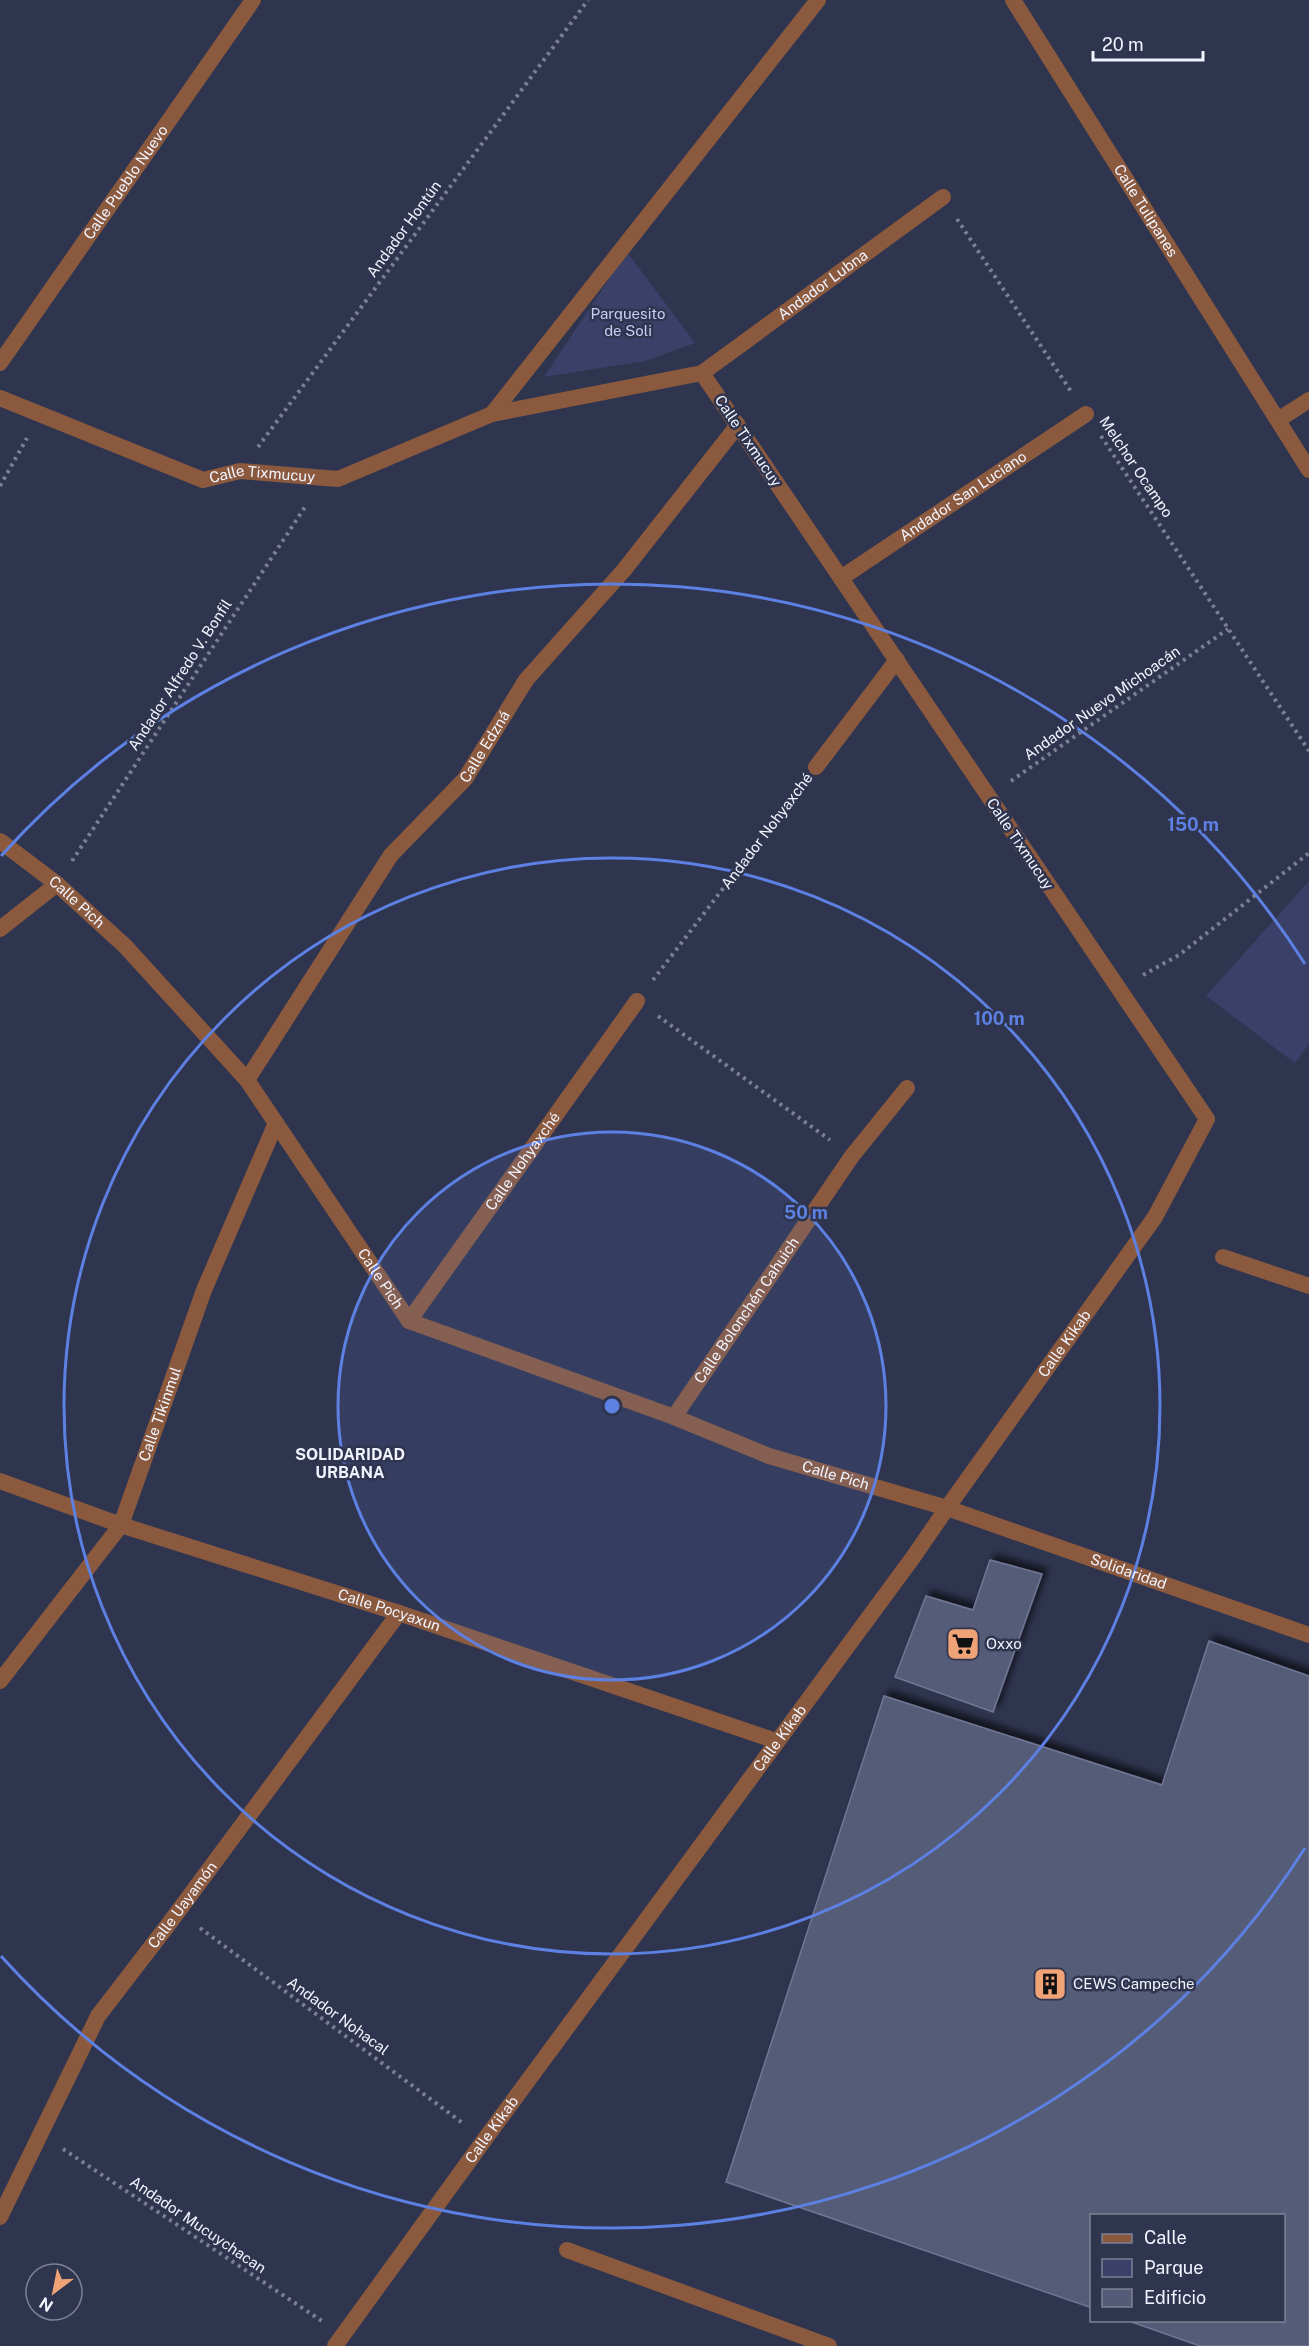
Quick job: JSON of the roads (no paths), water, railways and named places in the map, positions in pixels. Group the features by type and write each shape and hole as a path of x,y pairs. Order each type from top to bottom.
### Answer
{"street":[{"name":"Calle Pueblo Nuevo","path":"0,363 253,0"},
{"path":"492,414 818,0"},
{"name":"Calle Tulipanes","path":"1013,0 1309,470"},
{"name":"Andador Lubna","path":"702,373 943,197"},
{"name":"Calle Tixmucuy","path":"0,398 203,480 240,471 338,479 492,414 702,373 1207,1119"},
{"path":"1278,420 1309,400"},
{"name":"Andador San Luciano","path":"842,578 1086,414"},
{"name":"Calle Edzná","path":"247,1080 391,855 465,779 526,680 624,570 738,425"},
{"name":"Andador Nohyaxché","path":"816,767 897,660"},
{"name":"Calle Pich","path":"0,841 57,885 125,946 247,1080 409,1321 674,1417 769,1456 947,1508"},
{"path":"0,929 57,885"},
{"name":"Calle Nohyaxché","path":"409,1321 637,1001"},
{"name":"Calle Bolonchén Cahuich","path":"674,1417 852,1156 907,1089"},
{"name":"Calle Kikab","path":"339,2341 776,1741 914,1556 1155,1216 1207,1119"},
{"name":"Calle Tikinmul","path":"0,1681 121,1525 204,1290 276,1123"},
{"path":"1223,1257 1309,1286"},
{"name":"Calle Pocyaxun","path":"0,1481 121,1525 399,1613 776,1741"},
{"name":"Solidaridad","path":"947,1508 1309,1635"},
{"name":"Calle Uayamón","path":"0,2217 98,2016 178,1912 399,1613"},
{"path":"567,2250 829,2346"}],"place":[{"name":"Oxxo","path":"963,1644"},
{"name":"CEWS Campeche","path":"1050,1984"}],"district":[{"name":"SOLIDARIDAD URBANA","path":"350,1463"}],"park label":[{"name":"Parquesito de Soli","path":"628,322"}]}
